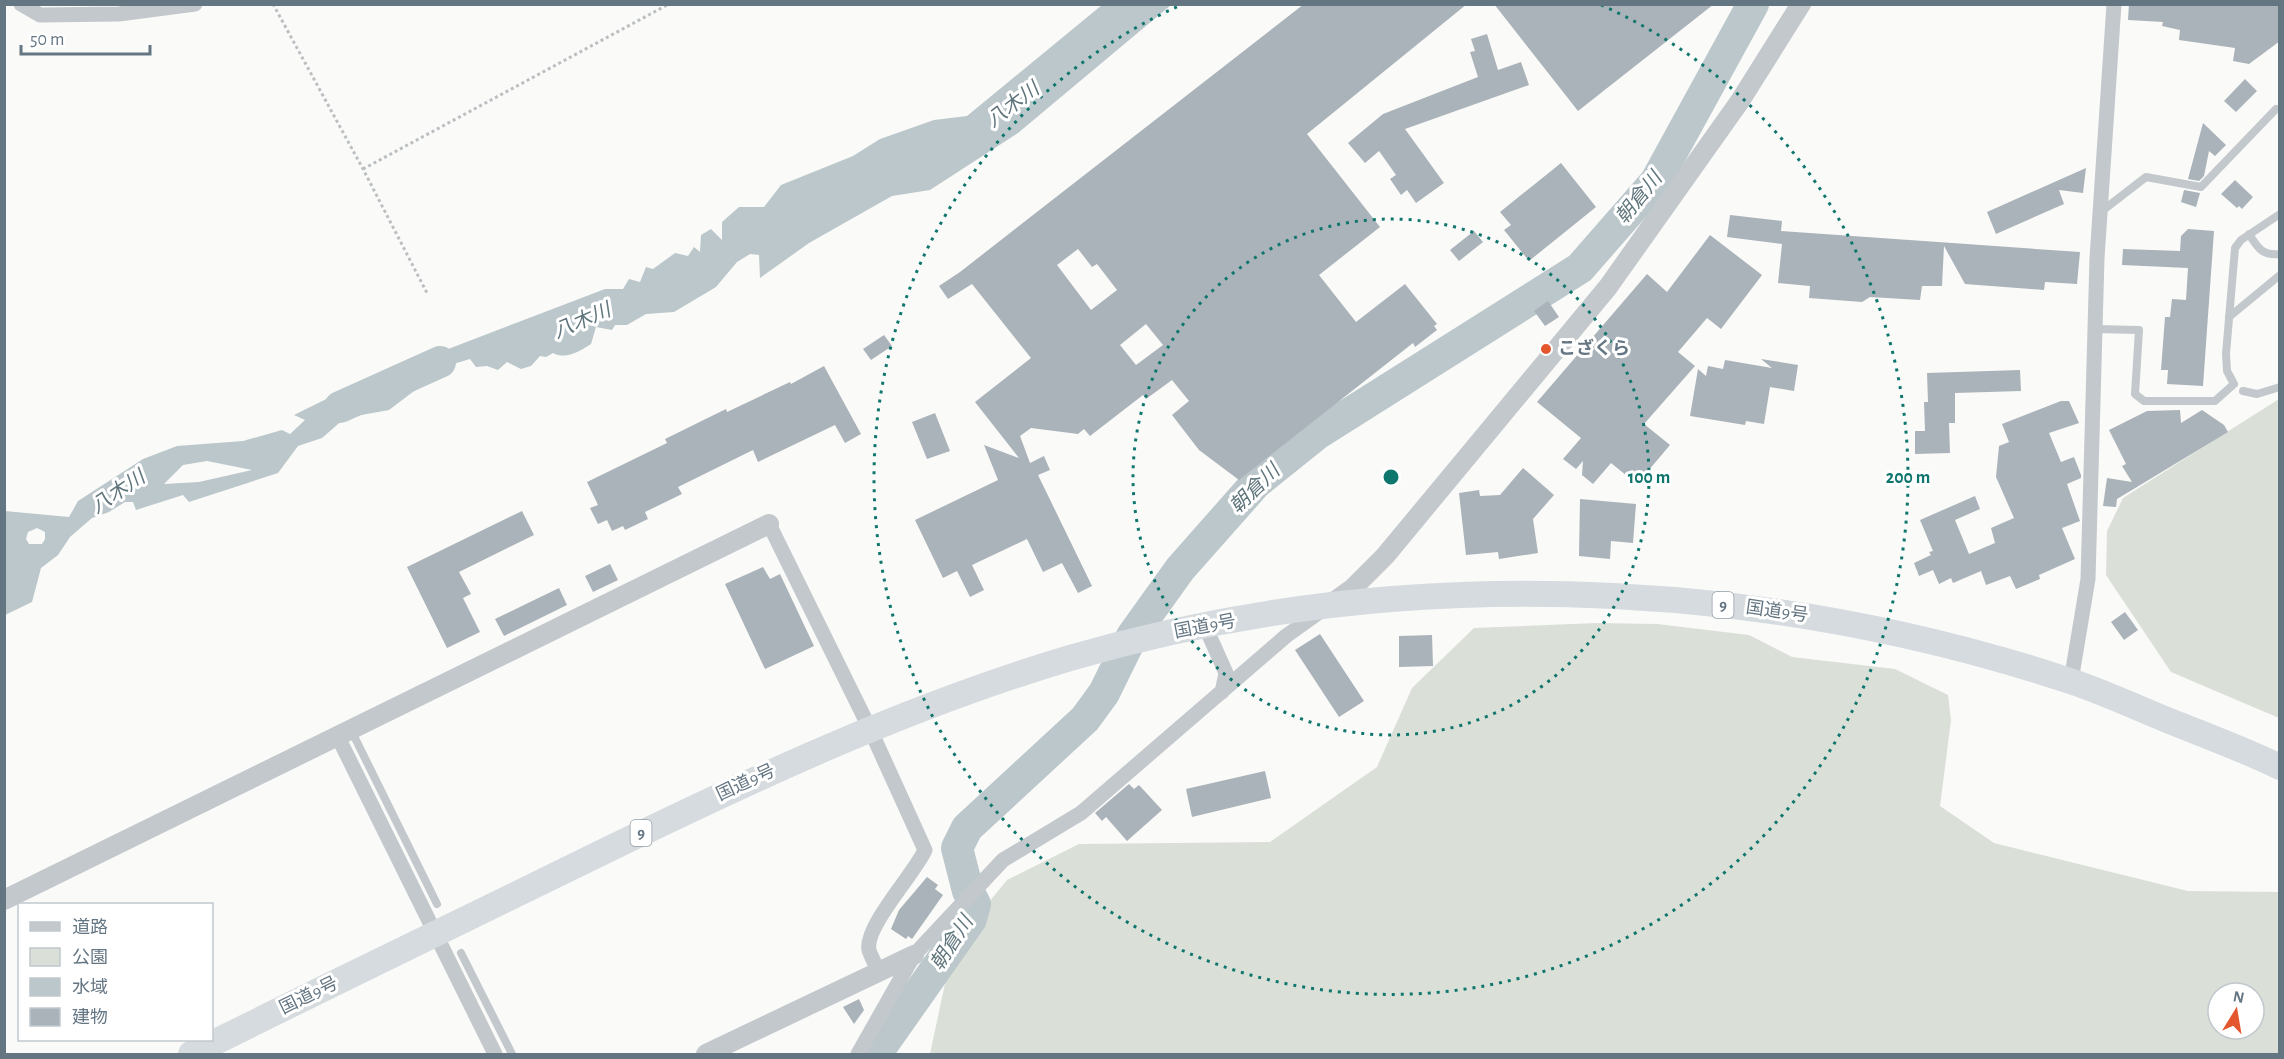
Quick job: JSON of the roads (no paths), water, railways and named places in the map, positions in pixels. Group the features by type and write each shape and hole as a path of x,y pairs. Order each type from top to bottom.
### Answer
{"highway":[{"name":"国道9号","path":"191,1054 761,775 870,729 985,686 1107,648 1205,627 1326,607 1433,597 1562,593 1704,602 1782,612 1900,634 2071,681 2280,767"}],"street":[{"path":"21,4 40,15 119,14 195,4"},
{"path":"858,1054 914,955 1003,860 1081,813 1286,636 1353,588 1385,556 1608,287 1740,100 1801,4"},
{"path":"2071,681 2088,579 2100,212 2114,4"},
{"path":"4,900 769,524 870,729 925,850 888,905 869,941 869,950 879,972"},
{"path":"1205,627 1226,673 1222,693"},
{"path":"345,733 436,933 495,1054"},
{"path":"706,1054 914,955"}],"lane":[{"path":"2100,212 2146,177 2201,187 2276,109"},
{"path":"2096,329 2139,330 2135,394 2144,401 2215,401 2234,384 2227,371 2226,354 2235,248 2248,234 2280,214"},
{"path":"2248,234 2260,251 2269,255 2280,254"},
{"path":"2229,317 2280,275"},
{"path":"2243,391 2257,394 2280,387"},
{"path":"345,733 437,904"},
{"path":"461,953 512,1054"}],"water":[{"path":"1102,5 1171,5 1018,133 930,190 892,196 809,243 760,278 759,255 750,254 737,262 716,287 674,312 646,314 627,325 615,325 612,330 596,327 591,344 573,354 563,356 553,353 546,357 540,356 531,366 521,369 507,362 498,370 487,366 476,367 470,359 447,366 389,410 345,418 322,438 298,446 278,473 189,502 183,495 136,510 133,502 125,502 109,512 92,518 70,537 58,555 41,568 32,602 5,615 5,511 69,517 78,501 143,459 177,446 243,441 282,430 290,434 305,420 294,415 395,365 443,351 605,289 623,289 629,279 640,282 646,267 653,269 675,253 688,256 694,247 700,252 701,235 711,229 722,240 722,222 739,207 764,207 781,185 853,156 880,139 934,120 967,116","holes":["400,376 399,391 390,397 378,394 382,383","207,461 252,470 199,482 164,484 183,465","37,528 45,532 42,544 29,544 26,539 28,532"]}],"waterway":[{"name":"朝倉川","path":"876,1054 971,919 975,904 968,891 957,848 967,828 1085,719 1104,693 1132,636 1180,569 1256,483 1317,434 1580,268 1656,181 1753,4"},
{"name":"八木川","path":"340,407 440,362"}],"place":[{"name":"こざくら","path":"1546,349"}]}
